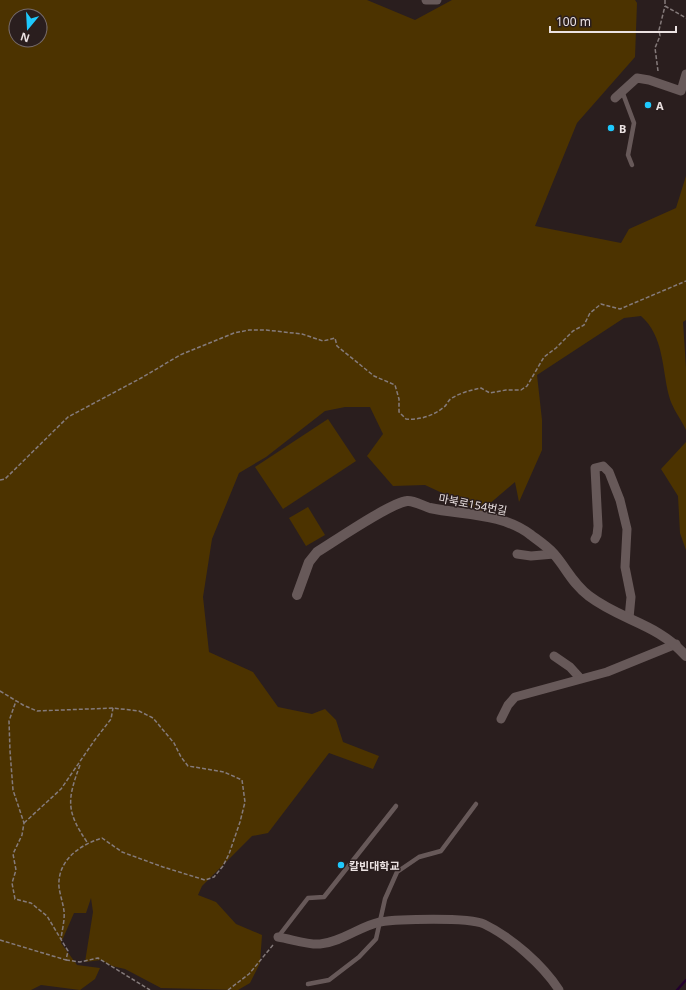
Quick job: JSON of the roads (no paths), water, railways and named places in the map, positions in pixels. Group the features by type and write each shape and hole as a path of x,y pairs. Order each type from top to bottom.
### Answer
{"street":[{"path":"426,0 437,0"},
{"path":"615,98 637,78 649,80 681,91 686,74"},
{"path":"595,539 598,526 595,468 604,466 609,472 620,500 627,529 624,567 631,597 629,618"},
{"name":"마북로154번길","path":"298,595 309,562 317,552 390,508 407,501 429,508 500,520 518,527 530,534 554,554 572,580 589,596 629,618 659,632 676,644 686,656"},
{"path":"517,554 531,556 554,554"},
{"path":"501,719 508,705 515,697 580,678 607,672 676,644"},
{"path":"554,656 570,667 580,678"},
{"path":"278,937 320,944 343,938 379,922 402,920 446,920 482,923 515,943 554,982 558,990"}],"lane":[{"path":"622,91 634,123 628,155 632,164"},
{"path":"308,984 329,980 359,957 376,939 385,899 398,872 419,856 441,851 476,804"},
{"path":"278,937 308,898 324,896 396,806"}],"waterway":[{"path":"677,990 686,980"}],"place":[{"name":"A","path":"648,105"},
{"name":"B","path":"611,128"},
{"name":"칼빈대학교","path":"341,865"}]}
